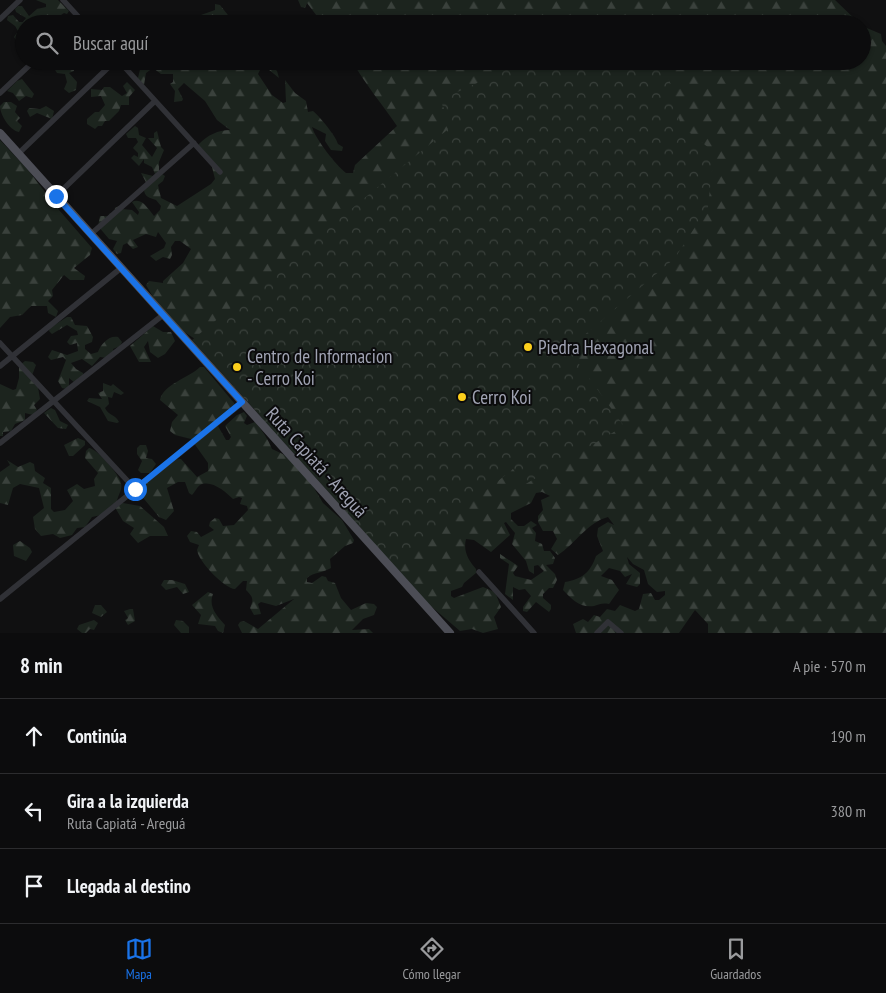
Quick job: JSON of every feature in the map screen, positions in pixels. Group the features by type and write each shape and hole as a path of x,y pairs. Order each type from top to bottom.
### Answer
{"main road":[{"name":"Ruta Capiatá - Areguá","path":"0,133 162,316 450,633"}],"street":[{"path":"0,18 20,0"},
{"path":"63,0 77,15"},
{"path":"0,92 24,70"},
{"path":"18,154 106,70"},
{"path":"127,70 220,172"},
{"path":"56,196 155,101"},
{"path":"90,234 194,143"},
{"path":"0,366 121,268"},
{"path":"0,443 52,400 162,316"},
{"path":"0,343 135,489"},
{"path":"0,599 242,402"},
{"path":"479,572 534,633"},
{"path":"596,633 608,622 621,633"}],"green space":[{"path":"36,0 58,0 69,11 67,14 61,15 30,15 37,9 46,7 46,4"},
{"path":"298,0 835,0 851,15 316,15 307,3 305,8 301,7"},
{"path":"215,4 220,5 228,15 201,15 215,10"},
{"path":"18,6 22,6 28,15 21,15 16,12 15,9"},
{"path":"13,15 15,17 15,26 7,20 8,16"},
{"path":"871,30 881,34 882,41 886,46 886,633 708,633 708,624 695,610 679,633 576,633 573,624 583,619 588,622 594,615 600,617 607,609 615,611 620,605 635,611 639,609 643,594 651,593 655,600 659,600 665,595 665,591 657,592 648,584 644,570 633,564 627,557 629,564 640,573 640,584 637,587 626,584 632,574 625,577 620,571 609,568 601,576 612,580 619,590 609,604 584,606 573,600 563,590 565,582 581,577 588,571 596,556 603,551 597,536 598,528 608,522 614,525 608,517 601,520 588,528 558,555 551,549 557,539 553,531 543,531 538,522 538,516 543,510 541,500 550,496 542,492 536,493 531,503 511,513 511,519 518,526 524,526 531,521 537,525 532,528 536,533 535,541 542,544 544,551 550,551 555,558 553,564 546,565 555,574 557,580 553,588 549,588 543,594 543,598 551,605 549,612 536,602 527,612 523,611 523,607 531,596 525,589 519,590 513,587 513,600 505,594 509,564 500,558 500,554 518,566 513,573 515,576 531,580 544,571 538,565 534,566 534,574 529,571 526,561 512,544 515,533 506,522 504,523 510,535 491,552 474,540 466,539 466,551 476,569 476,573 462,587 451,591 451,596 454,598 483,587 495,592 501,607 494,617 498,629 483,633 472,629 460,631 414,593 406,578 391,571 367,532 317,474 298,460 288,443 278,439 263,420 257,407 203,344 181,330 156,302 146,285 149,281 163,283 183,263 191,249 180,241 175,241 171,247 172,255 170,259 163,257 156,261 150,256 164,248 166,243 158,232 156,237 146,234 133,240 138,247 133,249 127,243 123,245 121,253 117,254 113,249 117,241 109,239 98,226 100,216 108,216 110,213 114,214 115,208 119,206 122,209 132,210 138,215 139,212 132,202 142,202 154,216 160,210 161,206 156,200 148,197 144,192 144,189 148,186 141,173 153,176 155,174 152,167 144,163 144,159 139,166 131,158 134,155 138,157 138,153 133,148 138,142 136,138 128,138 126,134 135,126 138,128 139,135 146,138 142,145 152,157 157,148 148,138 154,138 154,133 157,131 161,147 164,150 159,162 159,172 165,176 158,185 161,198 177,206 211,184 215,179 210,159 199,148 199,144 213,134 230,130 217,120 205,101 184,83 178,89 183,99 182,101 174,102 175,91 170,84 173,82 173,74 161,74 156,70 260,70 258,74 272,95 283,103 286,102 285,80 295,93 306,101 308,112 313,111 316,114 338,144 343,147 342,151 331,150 325,141 326,134 312,127 322,145 346,173 353,173 355,165 397,126 358,70 871,70"},
{"path":"55,70 74,70 69,73 77,82 76,90 69,93 64,89 67,82 65,74 57,73"},
{"path":"140,70 150,70 146,73 144,85 137,82"},
{"path":"269,70 276,70 279,78"},
{"path":"505,70 666,70 681,126 714,152 708,207 675,258 568,349 624,426 524,485 513,469 393,564 192,340 452,126 440,100"},
{"path":"22,79 34,94 32,98 26,96 19,101 13,93 7,91 17,81"},
{"path":"127,82 135,90 129,97 129,105 121,105 119,111 109,121 105,121 102,126 98,126 95,129 87,124 87,119 95,112 99,112 105,105 101,96 91,97 91,89 102,90 104,87 110,87 122,96 127,93 123,86"},
{"path":"4,102 11,102 17,106 15,112 20,118 17,121 22,126 19,132 15,131 3,117 0,106"},
{"path":"46,106 54,111 52,119 37,113 30,117 27,111 29,108 40,109"},
{"path":"0,140 28,170 92,248 90,255 74,268 85,276 84,280 70,280 64,275 52,290 53,296 48,301 58,311 56,317 48,313 47,306 31,306 22,315 10,317 0,328"},
{"path":"67,317 71,317 75,325 87,326 93,337 92,342 85,345 85,349 91,354 98,352 103,343 112,337 118,337 122,342 120,346 113,349 114,353 107,358 100,357 92,366 82,359 71,363 83,373 84,377 75,383 69,378 69,386 66,389 62,388 58,381 66,360 63,357 51,360 48,357 52,350 67,355 78,351 77,343 70,345 67,342 71,336 78,335 77,331 67,325 52,334 49,331 50,328"},
{"path":"153,326 163,332 171,332 175,341 165,354 158,358 150,352 148,341 144,347 151,362 139,362 130,346"},
{"path":"25,361 33,362 36,365 31,378 38,387 40,399 34,405 37,410 33,415 25,413 25,420 15,424 11,431 3,432 3,436 0,436 0,384 13,390 16,389 19,378 19,366"},
{"path":"200,367 204,367 235,406 207,428 218,426 226,440 229,440 231,437 225,426 237,415 244,412 247,416 244,423 247,425 255,422 265,435 272,449 287,456 308,478 323,503 342,520 354,540 353,543 345,546 330,559 331,568 310,576 307,578 307,582 312,583 322,576 326,577 328,581 335,583 341,598 351,610 366,603 374,604 377,607 374,615 363,619 352,630 369,629 373,633 242,633 238,625 240,622 244,621 258,629 294,599 276,606 261,602 258,604 261,614 254,615 250,608 252,598 246,590 247,581 243,581 235,589 225,584 202,561 197,550 199,545 190,542 187,536 191,531 197,532 201,537 214,530 209,526 210,522 215,518 219,519 223,526 234,525 248,510 247,506 240,504 242,498 233,499 218,487 209,484 200,485 192,495 189,493 185,482 178,482 167,488 174,511 166,520 159,517 140,494 139,489 159,471 176,460 181,459 197,477 208,471 208,463 191,439 175,435 170,431 172,422 178,415 160,400 162,394 171,385"},
{"path":"103,383 111,386 113,384 124,393 121,395 114,392 112,398 108,397 109,404 105,408 118,420 119,422 117,423 108,421 100,407 87,401 89,398 102,399 98,393 103,391"},
{"path":"51,408 55,410 60,421 68,425 66,429 58,428 44,413"},
{"path":"78,438 85,441 85,445 73,456 69,456 64,445"},
{"path":"140,445 146,445 148,451 146,458 152,459 156,464 150,473 141,473 138,470 142,461 137,454 137,448"},
{"path":"89,448 102,457 120,479 121,488 117,502 140,506 164,527 168,536 150,536 138,543 130,534 134,528 123,521 113,504 101,515 92,517 85,527 77,528 72,535 60,538 53,534 41,536 35,529 33,517 44,508 39,488 20,484 13,488 8,505 0,503 0,472 10,465 7,460 18,467 30,462 34,464 35,471 45,478 43,483 51,488 51,509 54,512 65,510 73,501 67,490 77,484 84,489 95,486 94,479 98,473 85,458 86,451"},
{"path":"20,541 30,548 32,552 26,561 14,556 13,545"},
{"path":"164,580 185,584 189,592 183,594 177,587 166,590 161,585"},
{"path":"208,592 213,594 212,607 225,625 223,633 218,631 215,626 198,624 201,615 192,605"},
{"path":"95,605 101,605 107,612 101,617 92,613"},
{"path":"133,609 135,621 128,625 125,620 128,618 124,611"},
{"path":"94,620 98,623 94,630 90,629 86,633 82,633 77,629 79,625"},
{"path":"176,620 183,621 189,627 189,633 181,633 174,625"}],"place":[{"name":"Piedra Hexagonal","path":"528,347"},
{"name":"Centro de Informacion - Cerro Koi","path":"237,367"},
{"name":"Cerro Koi","path":"462,397"}],"route":[{"path":"56,196 162,316 242,402 135,489"}]}
